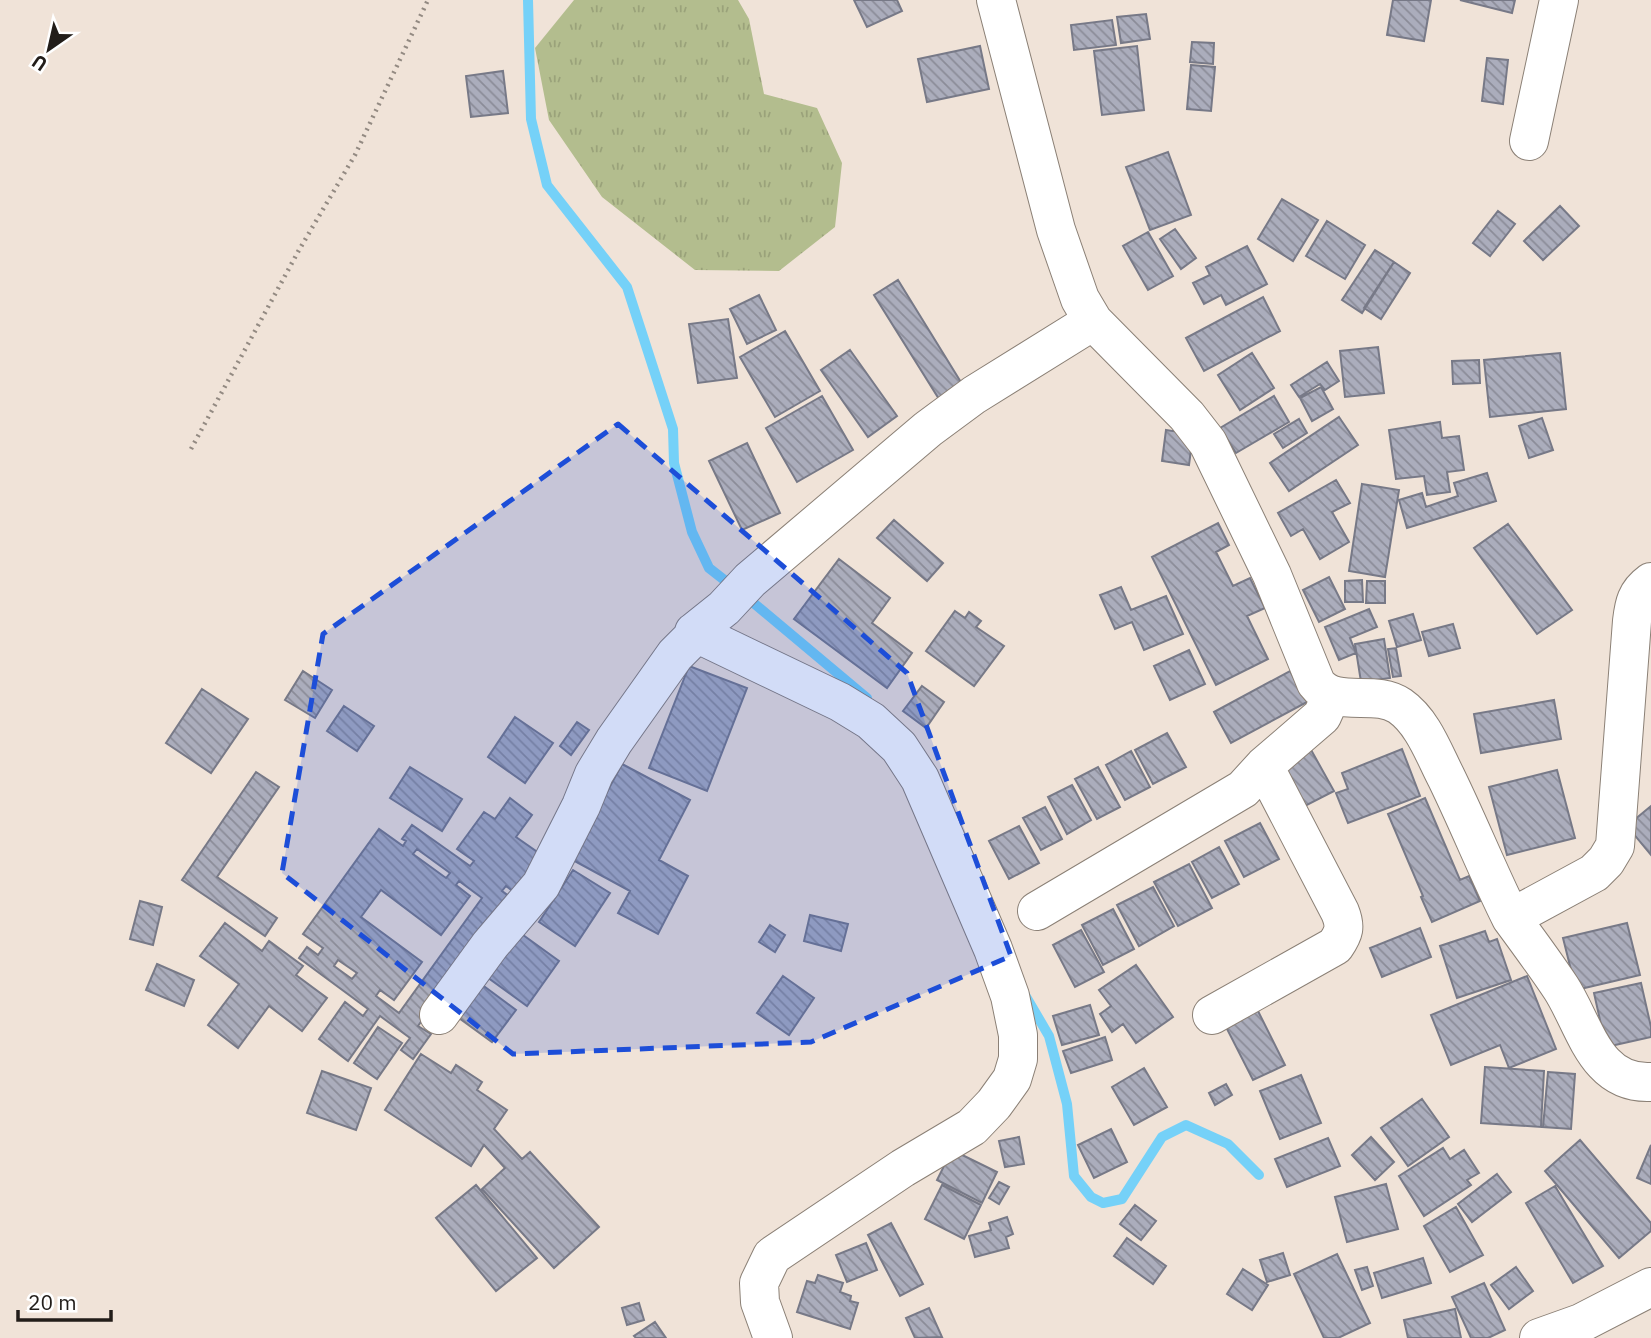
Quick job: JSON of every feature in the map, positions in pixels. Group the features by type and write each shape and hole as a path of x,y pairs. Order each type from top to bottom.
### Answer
{"street":[{"path":"996,0 1056,230 1080,299 1093,321 1187,416 1208,443 1272,575 1316,683 1322,691 1331,695 1386,700 1398,705 1410,715 1440,766 1511,918 1563,991 1600,1059 1618,1076 1640,1083 1651,1082"},
{"path":"1529,141 1559,0"},
{"path":"439,1014 490,944 541,885 594,774 614,741 675,655 693,637 694,632 724,608 750,580 928,429 974,395 1093,321"},
{"path":"1511,918 1594,873 1606,861 1615,846 1634,602 1641,590 1651,582"},
{"path":"694,632 841,702 871,721 899,747 920,779 993,949 1010,996 1018,1035 1018,1059 1012,1079 995,1104 972,1127 903,1168 772,1256 759,1283 760,1302 772,1338"},
{"path":"1037,911 1243,789 1264,766 1322,716 1331,695"},
{"path":"1212,1016 1335,946 1345,926 1264,766"},
{"path":"1539,1338 1581,1323 1651,1287"}],"path":[{"path":"191,449 299,250 355,155 428,0"}],"highlighted area":[{"path":"618,424 907,673 1011,956 811,1042 513,1054 282,873 323,634"}],"green space":[{"path":"574,0 738,0 749,19 764,94 817,108 842,163 835,227 779,271 695,270 602,197 549,120 535,48"}],"building":[{"path":"854,0 897,0 902,11 867,27"},
{"path":"1393,0 1431,0 1424,41 1387,35"},
{"path":"1460,0 1515,0 1512,13"},
{"path":"1146,14 1150,39 1121,43 1117,17"},
{"path":"1112,20 1116,45 1074,50 1071,25"},
{"path":"1192,42 1214,43 1213,64 1190,62"},
{"path":"980,46 989,89 927,102 918,59"},
{"path":"1137,46 1144,110 1102,115 1094,51"},
{"path":"1487,58 1508,60 1503,104 1482,101"},
{"path":"1191,65 1215,67 1211,111 1187,109"},
{"path":"503,71 508,113 471,117 466,76"},
{"path":"1168,152 1191,215 1150,230 1126,167"},
{"path":"1282,199 1318,220 1293,261 1258,239"},
{"path":"1560,206 1579,226 1543,260 1524,241"},
{"path":"1498,211 1515,224 1490,256 1473,243"},
{"path":"1327,221 1365,245 1345,279 1306,256"},
{"path":"1175,229 1196,258 1181,269 1160,239"},
{"path":"1148,232 1173,276 1148,290 1123,246"},
{"path":"1247,246 1267,284 1226,305 1221,295 1204,304 1193,283 1210,275 1206,267"},
{"path":"1375,250 1394,262 1362,313 1342,300"},
{"path":"1394,262 1410,273 1381,319 1364,308"},
{"path":"898,280 967,392 944,407 874,295"},
{"path":"759,295 776,330 747,344 730,309"},
{"path":"1263,297 1280,331 1204,371 1186,338"},
{"path":"728,319 737,378 698,383 689,324"},
{"path":"785,331 820,391 775,417 740,357"},
{"path":"1378,347 1384,393 1345,397 1340,351"},
{"path":"850,350 897,416 868,437 821,370"},
{"path":"1252,353 1274,388 1240,410 1218,375"},
{"path":"1560,353 1566,409 1490,417 1484,360"},
{"path":"1479,360 1480,383 1453,384 1452,361"},
{"path":"1327,362 1339,381 1325,390 1320,384 1299,397 1291,385"},
{"path":"1321,387 1333,409 1312,421 1300,398"},
{"path":"822,396 853,450 797,482 766,428"},
{"path":"1274,396 1289,422 1236,453 1220,428"},
{"path":"1339,417 1358,445 1289,491 1270,463"},
{"path":"1542,418 1553,450 1529,458 1519,426"},
{"path":"1299,419 1307,433 1283,448 1274,434"},
{"path":"1440,422 1442,438 1459,436 1464,470 1447,472 1450,492 1427,495 1424,476 1396,479 1389,430"},
{"path":"1166,430 1193,434 1189,465 1162,461"},
{"path":"747,443 780,513 742,530 709,461"},
{"path":"1487,473 1496,501 1407,528 1399,500 1422,493 1426,507 1458,496 1454,483"},
{"path":"1336,480 1350,503 1332,512 1349,542 1320,559 1303,529 1291,536 1278,513"},
{"path":"1362,484 1399,490 1385,577 1349,571"},
{"path":"894,520 943,563 927,581 877,538"},
{"path":"1218,523 1229,545 1216,552 1233,586 1250,578 1265,608 1247,616 1268,659 1216,685 1152,557"},
{"path":"1508,524 1572,610 1537,634 1474,548"},
{"path":"839,559 890,598 872,623 912,653 887,688 794,619"},
{"path":"1329,577 1345,609 1319,622 1303,590"},
{"path":"1362,580 1363,602 1345,602 1345,581"},
{"path":"1367,581 1385,581 1385,603 1366,603"},
{"path":"1121,587 1131,610 1166,596 1183,634 1144,650 1132,622 1115,629 1100,595"},
{"path":"1369,609 1377,627 1350,638 1356,653 1339,660 1325,627"},
{"path":"955,611 965,618 969,612 981,621 976,627 1004,646 974,686 926,651"},
{"path":"1413,614 1421,640 1397,647 1389,621"},
{"path":"1453,624 1460,648 1429,656 1422,632"},
{"path":"1384,639 1390,678 1361,682 1355,644"},
{"path":"1396,648 1401,676 1393,677 1388,649"},
{"path":"1189,650 1205,684 1170,700 1154,666"},
{"path":"689,666 747,688 707,791 649,768"},
{"path":"303,671 332,690 315,718 285,700"},
{"path":"1290,671 1307,702 1231,743 1214,712"},
{"path":"922,686 944,702 926,728 903,711"},
{"path":"202,689 248,719 211,773 166,743"},
{"path":"1554,700 1561,739 1481,753 1474,714"},
{"path":"344,706 374,726 357,751 327,731"},
{"path":"515,717 553,743 525,783 488,757"},
{"path":"577,722 589,730 571,755 560,746"},
{"path":"1167,733 1186,767 1153,784 1135,750"},
{"path":"1310,748 1334,791 1305,806 1282,764"},
{"path":"1402,749 1420,796 1348,823 1336,793 1348,789 1342,773"},
{"path":"1131,751 1150,787 1125,800 1106,765"},
{"path":"622,764 690,800 659,860 688,876 658,934 618,913 630,891 571,859"},
{"path":"410,767 462,799 442,831 390,798"},
{"path":"1098,767 1120,807 1097,819 1075,779"},
{"path":"1557,770 1575,838 1507,855 1489,787"},
{"path":"256,772 279,787 217,877 277,918 265,936 182,880"},
{"path":"1072,785 1091,820 1067,834 1048,797"},
{"path":"510,798 532,815 516,837 546,858 519,896 506,886 502,891 516,901 500,911 418,1026 431,1034 413,1059 401,1050 410,1038 380,1016 348,1061 319,1039 345,1002 363,1016 368,1009 299,958 307,947 318,955 323,948 303,934 379,829 403,846 406,841 402,839 412,825 470,866 474,861 457,849 484,812 495,819","holes":["417,849 450,873 446,878 413,854","459,881 482,898 399,1013 376,996 380,990 394,1000 422,962 361,917 381,890 441,935 470,896 456,885","338,960 357,973 352,979 334,966"]},
{"path":"1425,798 1460,880 1469,876 1480,901 1432,922 1388,814"},
{"path":"1651,806 1651,855 1627,826"},
{"path":"1045,807 1062,839 1041,850 1023,818"},
{"path":"1260,823 1279,859 1244,877 1225,841"},
{"path":"1019,826 1039,863 1009,879 989,841"},
{"path":"1219,847 1239,884 1212,898 1192,862"},
{"path":"1189,864 1212,908 1178,926 1154,882"},
{"path":"573,870 610,893 575,946 539,922"},
{"path":"1153,887 1174,926 1139,946 1117,905"},
{"path":"140,901 162,907 153,945 130,939"},
{"path":"1113,909 1134,949 1103,965 1082,925"},
{"path":"810,915 848,924 841,951 804,941"},
{"path":"225,923 262,951 269,941 303,966 296,975 327,998 302,1031 269,1006 238,1048 208,1025 239,984 200,956"},
{"path":"1627,923 1640,975 1576,990 1563,938"},
{"path":"770,925 785,935 775,952 759,942"},
{"path":"512,927 559,961 527,1006 480,972"},
{"path":"1420,928 1431,957 1382,977 1370,948"},
{"path":"1081,930 1104,972 1075,987 1053,945"},
{"path":"1485,931 1489,942 1497,939 1511,980 1457,998 1440,946"},
{"path":"157,964 194,980 184,1006 146,990"},
{"path":"1136,965 1173,1017 1136,1043 1123,1024 1112,1032 1100,1014 1111,1006 1099,990"},
{"path":"783,976 814,998 789,1035 757,1013"},
{"path":"1527,976 1556,1049 1509,1068 1500,1045 1451,1065 1431,1015"},
{"path":"477,981 516,1010 492,1042 452,1013"},
{"path":"1641,983 1651,1037 1606,1047 1594,993"},
{"path":"1090,1005 1099,1035 1062,1045 1053,1016"},
{"path":"1257,1009 1285,1065 1253,1080 1225,1025"},
{"path":"378,1027 402,1043 377,1079 354,1063"},
{"path":"1105,1037 1112,1060 1071,1073 1063,1051"},
{"path":"421,1054 451,1073 456,1065 482,1082 477,1090 507,1110 494,1129 522,1159 530,1152 599,1227 554,1268 482,1189 505,1168 484,1145 471,1166 385,1110"},
{"path":"1485,1067 1544,1071 1541,1127 1481,1123"},
{"path":"1144,1068 1167,1107 1134,1125 1112,1087"},
{"path":"322,1071 371,1088 356,1130 307,1113"},
{"path":"1548,1072 1575,1074 1571,1129 1543,1127"},
{"path":"1301,1075 1321,1123 1280,1139 1260,1091"},
{"path":"1226,1084 1232,1095 1215,1105 1209,1093"},
{"path":"1422,1099 1449,1137 1408,1166 1381,1128"},
{"path":"1111,1129 1127,1162 1094,1178 1078,1145"},
{"path":"1019,1137 1024,1164 1005,1167 999,1141"},
{"path":"1371,1137 1394,1162 1375,1180 1352,1155"},
{"path":"1328,1138 1340,1166 1287,1187 1275,1159"},
{"path":"1580,1140 1651,1223 1651,1231 1619,1258 1545,1171"},
{"path":"1651,1145 1651,1184 1637,1178"},
{"path":"1443,1148 1450,1159 1464,1150 1479,1173 1467,1180 1471,1185 1424,1216 1399,1176"},
{"path":"952,1150 997,1172 982,1203 937,1180"},
{"path":"1497,1174 1511,1192 1472,1222 1458,1204"},
{"path":"999,1182 1009,1187 999,1204 989,1198"},
{"path":"1386,1184 1398,1229 1347,1242 1335,1197"},
{"path":"476,1185 537,1258 496,1291 436,1218"},
{"path":"942,1185 981,1205 964,1239 925,1219"},
{"path":"1555,1186 1603,1266 1573,1283 1526,1203"},
{"path":"1135,1205 1156,1221 1141,1240 1120,1224"},
{"path":"1456,1207 1483,1255 1450,1272 1424,1226"},
{"path":"1007,1217 1013,1234 1006,1237 1009,1248 975,1257 969,1236 991,1230 989,1223"},
{"path":"891,1223 923,1284 900,1296 868,1235"},
{"path":"1127,1238 1166,1266 1153,1284 1114,1256"},
{"path":"866,1243 877,1270 847,1282 836,1255"},
{"path":"1283,1253 1290,1275 1267,1282 1260,1260"},
{"path":"1337,1254 1370,1323 1338,1338 1324,1338 1294,1274"},
{"path":"1423,1258 1431,1283 1382,1298 1374,1273"},
{"path":"1367,1267 1373,1286 1362,1290 1355,1270"},
{"path":"1516,1267 1533,1291 1509,1309 1491,1285"},
{"path":"1243,1269 1268,1285 1252,1310 1227,1294"},
{"path":"818,1275 843,1283 840,1292 851,1296 850,1301 858,1303 850,1329 797,1312 807,1281 815,1283"},
{"path":"1484,1283 1505,1330 1488,1338 1471,1338 1452,1297"},
{"path":"639,1303 644,1320 627,1325 622,1308"},
{"path":"929,1308 942,1337 915,1338 906,1318"},
{"path":"1455,1309 1461,1338 1408,1338 1404,1320"},
{"path":"655,1322 666,1338 634,1336"}],"waterway":[{"path":"528,0 531,119 547,185 627,287 673,429 674,463 692,532 709,568 732,586"},
{"path":"744,595 867,698"},
{"path":"1025,995 1049,1036 1067,1104 1074,1176 1091,1197 1103,1203 1122,1199 1162,1137 1186,1125 1228,1144 1259,1175"}]}
